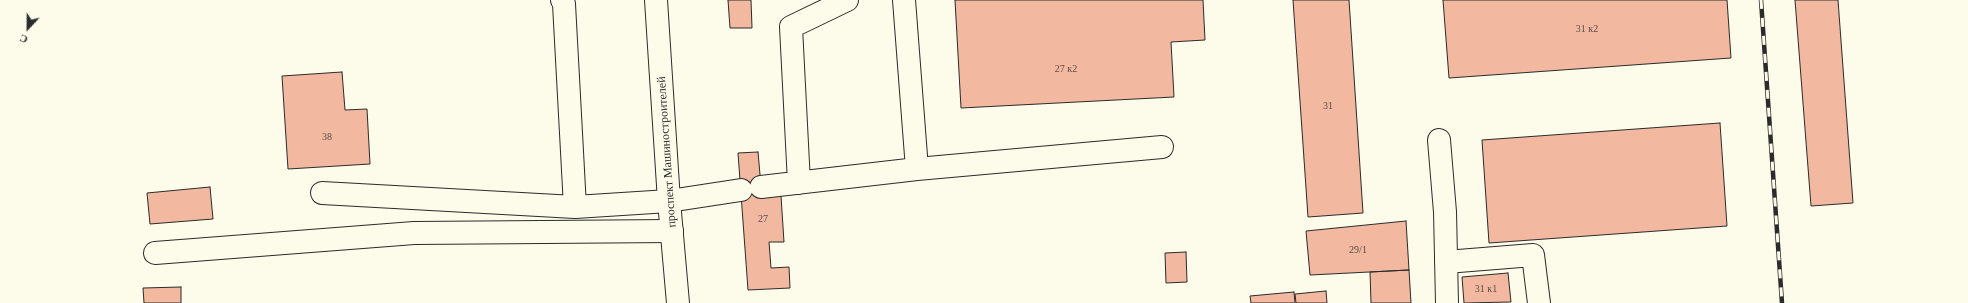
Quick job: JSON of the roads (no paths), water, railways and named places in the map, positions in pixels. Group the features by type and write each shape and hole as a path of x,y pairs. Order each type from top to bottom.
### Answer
{"main road":[{"path":"562,0 564,4 575,207"},
{"name":"проспект Машиностроителей","path":"656,0 669,201 678,303"},
{"path":"799,183 791,27 846,0"},
{"path":"904,0 917,169"},
{"path":"1439,140 1445,212 1447,303"},
{"path":"322,193 575,207 669,201 751,188 917,169 1162,147"},
{"path":"155,253 414,233 672,231"},
{"path":"1446,262 1533,255 1539,303"}],"railway":[{"path":"1761,0 1782,303"}]}
